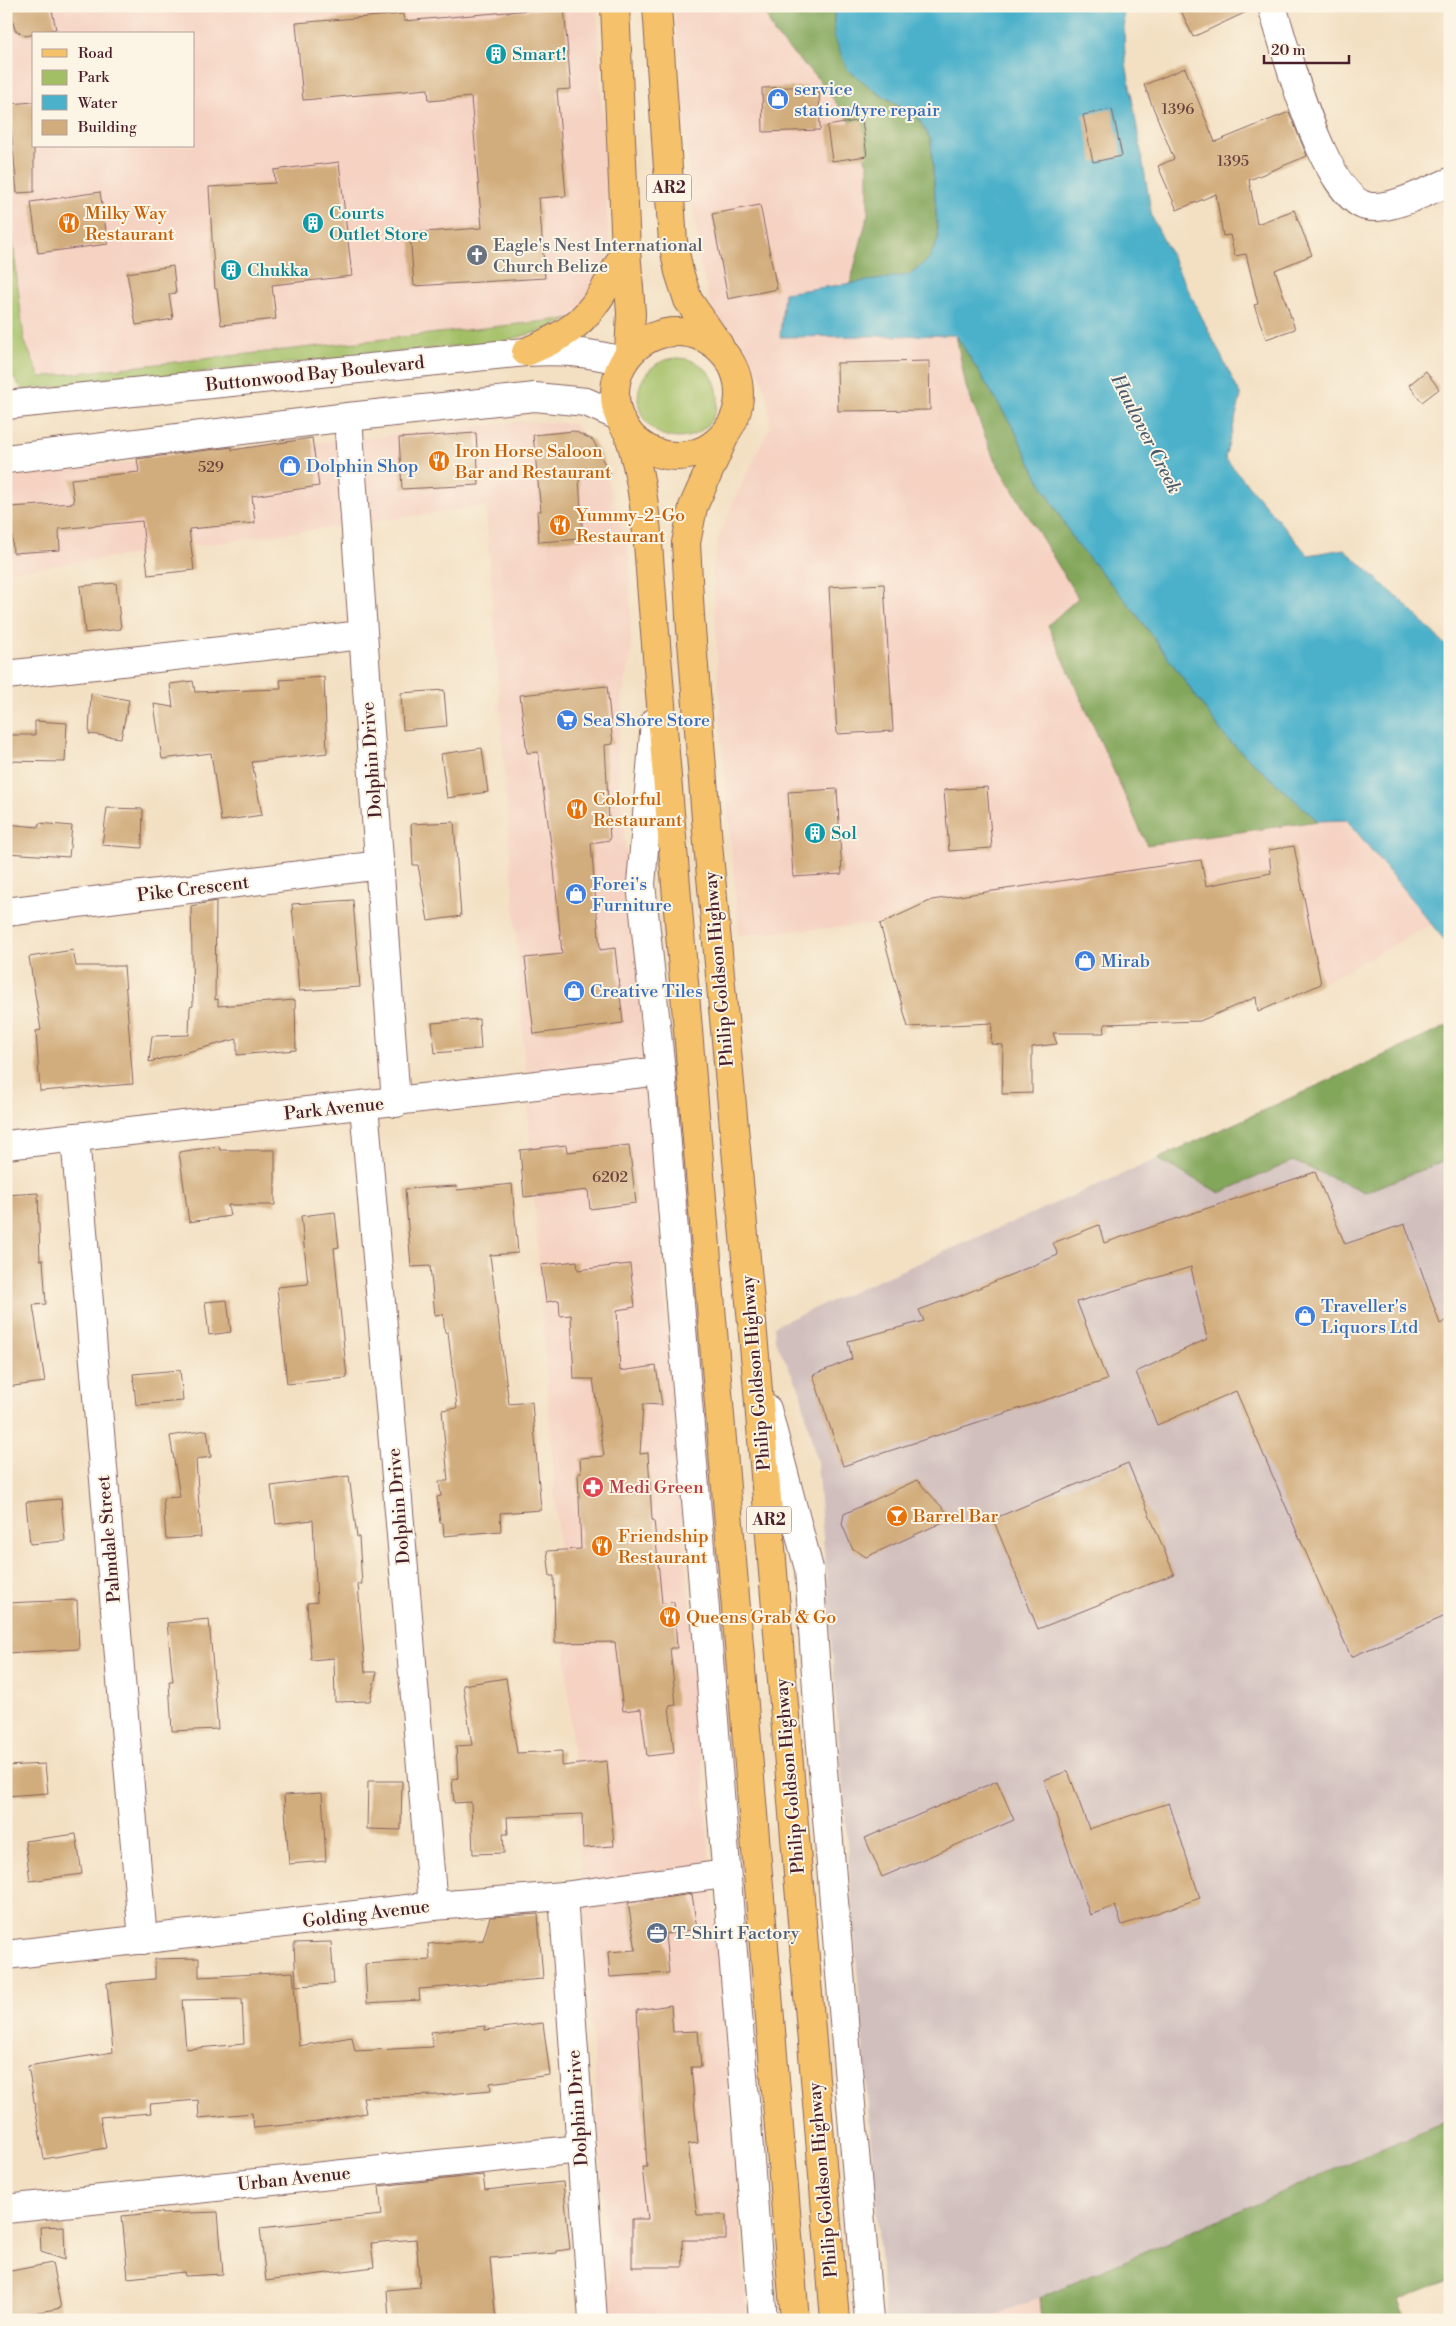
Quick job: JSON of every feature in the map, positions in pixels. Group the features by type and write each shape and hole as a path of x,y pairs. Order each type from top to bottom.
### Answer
{"main road":[{"name":"AR2","path":"615,6 626,250 631,314 626,356"},
{"name":"AR2","path":"656,6 673,242 679,272 688,300 727,356"},
{"path":"526,352 558,337 593,307 626,250"},
{"path":"679,331 697,334 713,343 727,356 736,374 739,395 736,415 726,433 712,446 695,454 677,456 658,453 641,445 623,424 615,397 616,378 626,356 644,340 661,333 679,331"},
{"name":"Philip Goldson Highway","path":"623,424 636,457 643,494 795,2320"},
{"name":"Philip Goldson Highway","path":"726,433 693,507 686,543 708,844 756,1367 835,2320"}],"street":[{"path":"1272,6 1319,147 1326,163 1341,186 1352,198 1366,206 1382,206 1450,182"},
{"name":"Buttonwood Bay Boulevard","path":"6,405 526,352 561,350 626,356"},
{"path":"6,459 535,397 567,398 586,402 623,424"},
{"name":"Dolphin Drive","path":"348,418 396,1103"},
{"path":"6,675 362,635"},
{"path":"659,680 641,884 661,1072 763,2320"},
{"name":"Pike Crescent","path":"6,912 380,865"},
{"name":"Park Avenue","path":"6,1145 661,1072"},
{"name":"Dolphin Drive","path":"364,1106 433,1906"},
{"name":"Palmdale Street","path":"75,1137 143,1940"},
{"path":"756,1367 809,1569 821,1744 869,2320"},
{"name":"Golding Avenue","path":"6,1955 433,1906 563,1896 726,1874"},
{"name":"Dolphin Drive","path":"563,1896 593,2320"},
{"name":"Urban Avenue","path":"6,2209 581,2149"}],"shaded area":[{"path":"6,6 597,6 609,250 596,289 574,318 40,378 24,340 6,182"},
{"path":"674,6 762,6 775,35 819,80 852,124 868,166 868,214 850,284 784,294 780,337 956,335 966,387 994,459 1078,598 1147,845 1318,821 1347,819 1432,924 1321,984 1294,846 1269,850 1271,873 1206,886 1201,860 932,900 880,924 739,935 720,720 713,569 719,537 736,495 770,427 767,396 760,376 733,343 712,309 701,269 692,201"},
{"path":"524,421 574,424 596,447 613,496 630,560 631,656 623,694 617,752 660,1236 747,2320 612,2320 486,506 6,572 6,476"},
{"path":"1157,1159 1220,1193 1293,1161 1365,1192 1450,1159 1450,2119 987,2320 885,2320 817,1463 800,1390 775,1340 774,1326"},
{"path":"1039,2298 1041,2320 987,2320"}],"green space":[{"path":"762,6 834,6 834,36 879,94 916,114 931,140 938,240 928,260 908,275 850,284 868,214 868,166 852,124 819,80 775,35"},
{"path":"6,182 24,340 40,377 574,318 541,331 500,342 23,390 6,368"},
{"path":"956,335 1014,429 1036,474 1075,542 1132,608 1226,738 1318,821 1147,845 1048,625 1078,598 994,459 966,387"},
{"path":"678,358 693,361 706,370 715,383 718,398 715,413 706,426 693,435 678,438 663,435 650,426 641,413 638,398 641,383 650,370 663,361"},
{"path":"1450,1025 1450,1159 1365,1192 1293,1161 1220,1193 1157,1159"},
{"path":"1450,2119 1450,2278 1399,2300 1407,2320 1041,2320 1039,2298"}],"water":[{"name":"Haulover Creek","path":"834,6 1123,6 1125,57 1152,217 1241,396 1225,458 1308,555 1344,549 1408,607 1450,650 1450,947 1347,820 1318,821 1226,738 1132,608 1075,542 1036,474 1014,429 956,335 780,337 784,293 908,275 928,260 938,240 931,140 916,114 879,94 847,69 834,36"}],"building":[{"path":"9,6 51,6 56,29 32,32 32,35 26,36 15,30"},
{"path":"1179,6 1257,6 1257,7 1193,37"},
{"path":"564,7 571,89 557,90 566,196 539,198 545,278 414,286 410,233 482,228 471,97 429,101 428,89 303,100 296,23 403,14 404,21"},
{"path":"1185,68 1215,142 1289,112 1307,156 1249,180 1257,224 1294,210 1312,255 1275,270 1295,329 1266,339 1254,305 1258,304 1246,254 1235,256 1230,235 1223,236 1216,194 1177,210 1158,166 1174,159 1144,85"},
{"path":"819,86 820,130 763,132 762,88"},
{"path":"32,102 34,192 17,193 9,104"},
{"path":"1112,109 1122,156 1093,162 1083,115"},
{"path":"862,120 867,156 832,161 827,126"},
{"path":"339,162 352,276 272,285 276,319 221,325 217,289 215,289 209,187 275,183 274,170"},
{"name":"Milky Way Restaurant","path":"100,192 108,244 38,253 31,202"},
{"path":"760,205 777,289 728,299 712,214"},
{"path":"173,266 176,293 169,294 173,319 136,325 127,273"},
{"path":"929,361 930,410 838,411 837,363"},
{"path":"1426,371 1439,389 1422,402 1409,385"},
{"path":"574,431 593,440 610,475 579,478 583,539 539,542 537,511 541,511 533,435"},
{"name":"Iron Horse Saloon Bar and Restaurant","path":"476,433 479,485 402,489 399,438"},
{"path":"312,438 319,486 252,496 255,523 189,529 194,570 148,575 142,521 59,529 60,550 13,553 10,507 74,503 71,479 139,472 137,459 232,447 232,450"},
{"path":"116,583 121,629 85,633 80,586"},
{"path":"884,584 893,731 837,734 829,587"},
{"path":"324,677 327,753 252,762 262,815 221,821 211,753 162,759 154,704 173,707 170,684 193,681 195,692 281,689 280,680"},
{"path":"607,686 613,744 605,745 610,840 591,843 600,950 615,948 623,1023 534,1034 525,958 562,954 553,858 538,752 527,753 520,695"},
{"path":"444,690 447,726 403,730 401,693"},
{"path":"91,693 129,700 121,738 89,734"},
{"path":"35,721 67,723 65,762 6,761 6,735 35,735"},
{"path":"482,748 488,792 447,798 441,754"},
{"path":"987,787 992,848 949,851 944,790"},
{"name":"Sol","path":"837,789 842,874 793,877 788,792"},
{"path":"107,808 143,809 142,848 102,845"},
{"path":"454,822 461,916 428,921 418,865 413,865 411,824"},
{"path":"39,823 72,826 69,857 6,853 6,824 39,827"},
{"path":"1294,846 1321,984 1258,1012 1256,997 1200,1021 1105,1024 1104,1033 1053,1033 1057,1044 1032,1047 1032,1093 1002,1094 1003,1045 991,1044 992,1023 908,1027 880,924 932,900 1201,860 1206,886 1271,873 1269,850"},
{"path":"353,900 360,987 299,991 292,904"},
{"path":"216,901 215,1000 218,999 218,1006 295,1000 296,1050 237,1055 237,1039 149,1062 152,1036 189,1035 190,1007 193,1006 191,906"},
{"path":"73,950 76,966 124,966 133,1084 40,1091 36,1031 41,1030 29,957"},
{"path":"479,1019 481,1049 435,1053 432,1023"},
{"path":"566,1145 567,1152 629,1145 636,1203 590,1209 588,1190 524,1197 520,1150"},
{"path":"219,1146 220,1150 275,1150 275,1205 228,1205 230,1216 189,1222 179,1152"},
{"name":"Traveller's Liquors Ltd","path":"1315,1172 1345,1244 1405,1224 1440,1324 1450,1319 1450,1614 1351,1657 1236,1391 1157,1425 1136,1372 1207,1339 1191,1267 1077,1302 1107,1380 843,1466 813,1375 852,1359 848,1341 924,1321 919,1310 955,1298 1058,1255 1053,1243 1099,1225 1104,1243"},
{"path":"512,1184 518,1253 490,1255 509,1404 532,1402 541,1510 500,1513 501,1531 444,1536 443,1523 440,1523 437,1497 441,1496 439,1481 448,1481 442,1410 457,1408 448,1332 445,1333 443,1314 435,1315 430,1266 411,1267 405,1189 456,1186 457,1190"},
{"path":"38,1193 40,1260 43,1260 46,1304 33,1305 45,1382 6,1387 6,1195"},
{"path":"335,1212 339,1247 334,1248 347,1378 287,1384 277,1287 308,1284 301,1216"},
{"path":"577,1261 578,1270 630,1264 635,1307 617,1310 620,1371 656,1366 662,1405 643,1404 640,1454 648,1453 652,1520 654,1520 662,1603 674,1602 677,1648 670,1648 676,1705 669,1706 674,1753 647,1756 641,1709 623,1711 615,1642 555,1643 554,1576 550,1576 547,1551 581,1549 578,1473 581,1473 580,1458 604,1456 593,1379 574,1379 571,1315 560,1316 559,1300 546,1302 541,1265"},
{"path":"227,1300 231,1332 209,1335 205,1302"},
{"path":"180,1370 183,1401 136,1405 133,1374"},
{"path":"207,1430 211,1457 196,1459 201,1537 166,1539 163,1498 180,1497 170,1436"},
{"path":"1128,1463 1174,1574 1038,1629 993,1519"},
{"path":"349,1476 357,1537 359,1537 362,1584 358,1584 365,1672 377,1672 370,1701 335,1702 334,1658 311,1660 307,1603 317,1602 313,1520 276,1524 271,1486"},
{"name":"Barrel Bar","path":"917,1480 952,1518 866,1557 852,1548 842,1524 844,1514"},
{"path":"61,1499 65,1541 30,1544 26,1502"},
{"path":"77,1600 79,1649 6,1653 6,1603"},
{"path":"209,1619 218,1729 172,1731 169,1681 173,1681 167,1623"},
{"path":"506,1678 517,1753 562,1751 562,1766 607,1761 614,1846 583,1848 582,1814 507,1817 508,1834 503,1834 504,1853 473,1854 471,1802 454,1803 452,1779 458,1778 456,1746 472,1745 463,1685"},
{"path":"45,1764 48,1793 6,1796 6,1766"},
{"path":"1068,1771 1089,1829 1169,1803 1200,1898 1122,1925 1115,1906 1090,1915 1044,1780"},
{"path":"368,1781 402,1781 401,1830 367,1829"},
{"path":"997,1781 1014,1820 882,1877 865,1838"},
{"path":"322,1793 326,1861 289,1864 284,1795"},
{"path":"76,1834 82,1874 30,1881 25,1841"},
{"path":"692,1894 697,1929 665,1934 669,1973 610,1977 608,1952 636,1950 628,1903"},
{"path":"538,1914 543,1979 419,1989 420,2000 367,2003 365,1964 430,1960 428,1944 483,1940 490,1917"},
{"path":"331,1942 334,1984 296,1986 294,1943"},
{"path":"199,1958 199,1977 293,1972 299,2046 352,2037 355,2051 433,2047 431,2032 485,2026 485,2030 543,2023 550,2075 490,2083 491,2090 438,2095 363,2097 366,2113 318,2122 254,2128 252,2113 199,2118 198,2100 150,2104 151,2113 100,2117 106,2148 44,2159 28,2066 113,2052 107,1983 155,1979 155,1959","holes":["242,1999 244,2044 186,2049 182,2000"]},
{"path":"671,2005 673,2032 698,2031 701,2067 691,2067 698,2143 688,2144 697,2215 726,2215 726,2240 682,2240 683,2267 632,2267 632,2219 648,2219 642,2167 647,2167 637,2010"},
{"path":"483,2175 485,2190 563,2182 570,2249 557,2251 557,2253 490,2258 496,2320 389,2320 387,2290 420,2287 416,2239 371,2243 374,2267 266,2281 260,2228 382,2215 379,2186"},
{"path":"162,2212 162,2214 218,2212 223,2274 185,2276 184,2272 128,2278 122,2216"},
{"path":"64,2226 65,2260 41,2252 40,2227"},
{"path":"52,2263 61,2308 6,2318 6,2272"}],"place":[{"name":"Smart!","path":"496,54"},
{"name":"service station/tyre repair","path":"778,99"},
{"name":"Milky Way Restaurant","path":"69,223"},
{"name":"Courts Outlet Store","path":"313,223"},
{"name":"Eagle's Nest International Church Belize","path":"477,255"},
{"name":"Chukka","path":"231,270"},
{"name":"Iron Horse Saloon Bar and Restaurant","path":"439,461"},
{"name":"Dolphin Shop","path":"290,466"},
{"name":"Yummy-2-Go Restaurant","path":"560,525"},
{"name":"Sea Shore Store","path":"567,720"},
{"name":"Colorful Restaurant","path":"577,809"},
{"name":"Sol","path":"815,833"},
{"name":"Forei's Furniture","path":"576,894"},
{"name":"Mirab","path":"1085,961"},
{"name":"Creative Tiles","path":"574,991"},
{"name":"Traveller's Liquors Ltd","path":"1305,1316"},
{"name":"Medi Green","path":"593,1487"},
{"name":"Barrel Bar","path":"897,1516"},
{"name":"Friendship Restaurant","path":"602,1546"},
{"name":"Queens Grab & Go","path":"670,1617"},
{"name":"T-Shirt Factory","path":"657,1933"}]}
